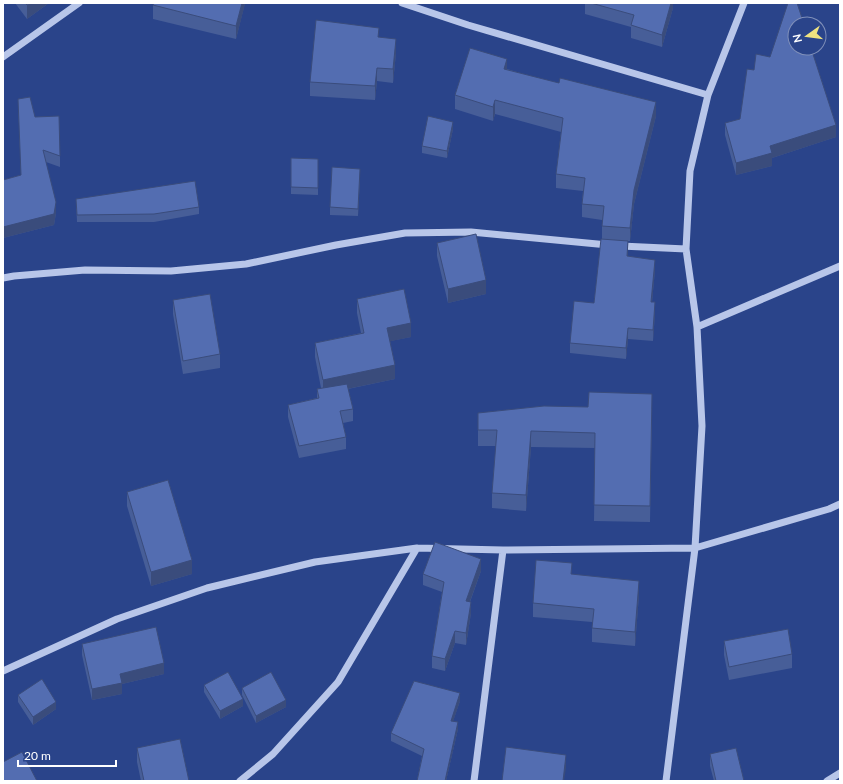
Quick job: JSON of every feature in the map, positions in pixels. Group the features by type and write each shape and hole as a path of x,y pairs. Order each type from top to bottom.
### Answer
{"street":[{"path":"3,57 79,3"},
{"path":"402,3 468,25 708,95"},
{"path":"666,781 695,548 702,426 697,327 686,249 690,171 708,95 744,3"},
{"path":"3,278 85,270 171,271 246,264 405,233 471,232 601,245 686,249"},
{"path":"697,327 840,266"},
{"path":"3,671 116,619 207,588 315,562 417,548 503,550 695,548 829,509 840,504"},
{"path":"240,781 273,754 338,682 417,548"},
{"path":"474,781 503,550"},
{"path":"827,781 840,773"}],"building":[{"path":"154,3 242,3 236,26 153,5"},
{"path":"591,3 671,3 662,35 631,25 634,15"},
{"path":"788,3 797,3 801,16 787,16 787,56 814,56 836,125 770,146 772,153 736,163 725,123 740,119 747,69 754,70 756,54 770,57"},
{"path":"316,20 379,28 378,37 396,39 393,69 377,68 375,86 310,82"},
{"path":"470,48 507,59 504,69 559,83 560,78 656,102 634,190 630,228 602,226 604,206 582,204 585,178 556,174 563,118 495,100 493,107 455,95"},
{"path":"30,97 35,117 59,116 60,156 43,150 56,202 54,214 3,227 3,180 21,175 18,99"},
{"path":"428,116 453,122 447,151 422,146"},
{"path":"291,158 318,159 318,188 291,187"},
{"path":"332,167 360,169 358,209 330,207"},
{"path":"195,181 199,207 154,214 77,215 76,199"},
{"path":"476,234 486,280 448,289 437,243"},
{"path":"601,239 628,241 627,256 655,260 651,302 655,302 653,330 628,328 626,348 570,343 574,301 594,303"},
{"path":"404,289 411,323 387,328 395,365 323,380 315,343 364,333 357,299"},
{"path":"210,294 220,354 183,361 173,300"},
{"path":"347,384 353,409 340,411 346,437 299,446 288,405 319,398 317,389"},
{"path":"589,392 652,394 650,506 594,505 595,433 531,431 526,495 492,493 497,430 478,430 478,413 544,406 588,407"},
{"path":"168,480 192,560 151,572 127,492"},
{"path":"435,542 481,559 466,601 471,602 466,633 455,631 445,659 432,656 444,582 423,574"},
{"path":"536,560 572,563 571,574 639,581 635,632 592,628 594,609 533,603"},
{"path":"156,627 164,663 120,674 122,683 92,689 82,644"},
{"path":"788,629 792,654 729,667 724,641"},
{"path":"228,672 243,699 220,711 204,685"},
{"path":"271,672 286,700 256,716 242,688"},
{"path":"42,679 56,702 33,717 18,695"},
{"path":"414,681 460,693 451,721 458,722 445,781 417,781 424,749 391,733"},
{"path":"180,739 189,781 144,781 137,748"},
{"path":"506,747 566,755 563,781 502,781"},
{"path":"736,748 744,781 716,781 710,754"},
{"path":"22,752 37,781 3,781 3,762"}]}
